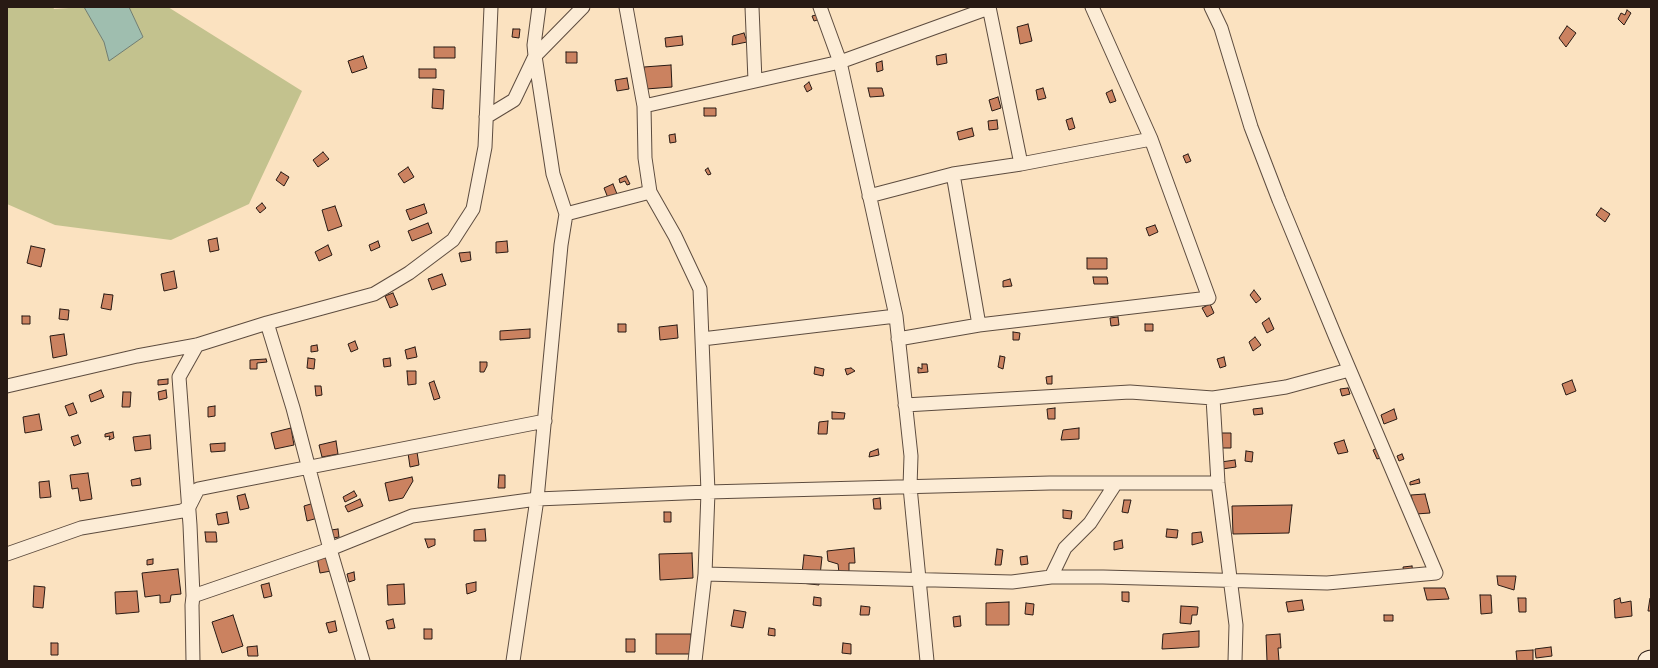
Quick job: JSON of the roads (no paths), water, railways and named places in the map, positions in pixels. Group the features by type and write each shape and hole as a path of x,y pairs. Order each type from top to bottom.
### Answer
{"street":[{"path":"7,386 136,356 197,346 266,323 374,294 409,273 453,240 473,209 485,147 491,7"},
{"path":"512,661 538,499 561,245 566,214 553,174 535,56 534,46 539,7"},
{"path":"486,117 514,100 535,56 583,7"},
{"path":"626,7 644,106 645,158 650,192 675,236 700,289 708,492 705,574 695,661"},
{"path":"752,7 755,81"},
{"path":"820,7 840,62 896,316 911,456 910,487 927,661"},
{"path":"644,106 840,62 989,7 1021,164"},
{"path":"898,339 979,325 1208,298 1151,139 1092,7"},
{"path":"705,574 1012,582 1051,577 1103,577 1327,582 1436,573 1349,370 1251,127 1221,28 1211,7"},
{"path":"869,196 953,174 1021,164 1151,139"},
{"path":"953,174 979,325"},
{"path":"566,214 650,192"},
{"path":"702,339 896,316"},
{"path":"266,323 293,408 330,549 363,661"},
{"path":"192,661 193,596 189,507 179,378 197,346"},
{"path":"905,405 1130,392 1214,398 1286,387 1349,370"},
{"path":"1214,398 1218,483 1236,625 1236,661"},
{"path":"7,554 81,528 182,511 189,507 198,489 544,422"},
{"path":"193,596 330,549 412,516 538,499 708,492 1050,483 1218,483"},
{"path":"1051,577 1065,548 1090,523 1116,483"}]}
